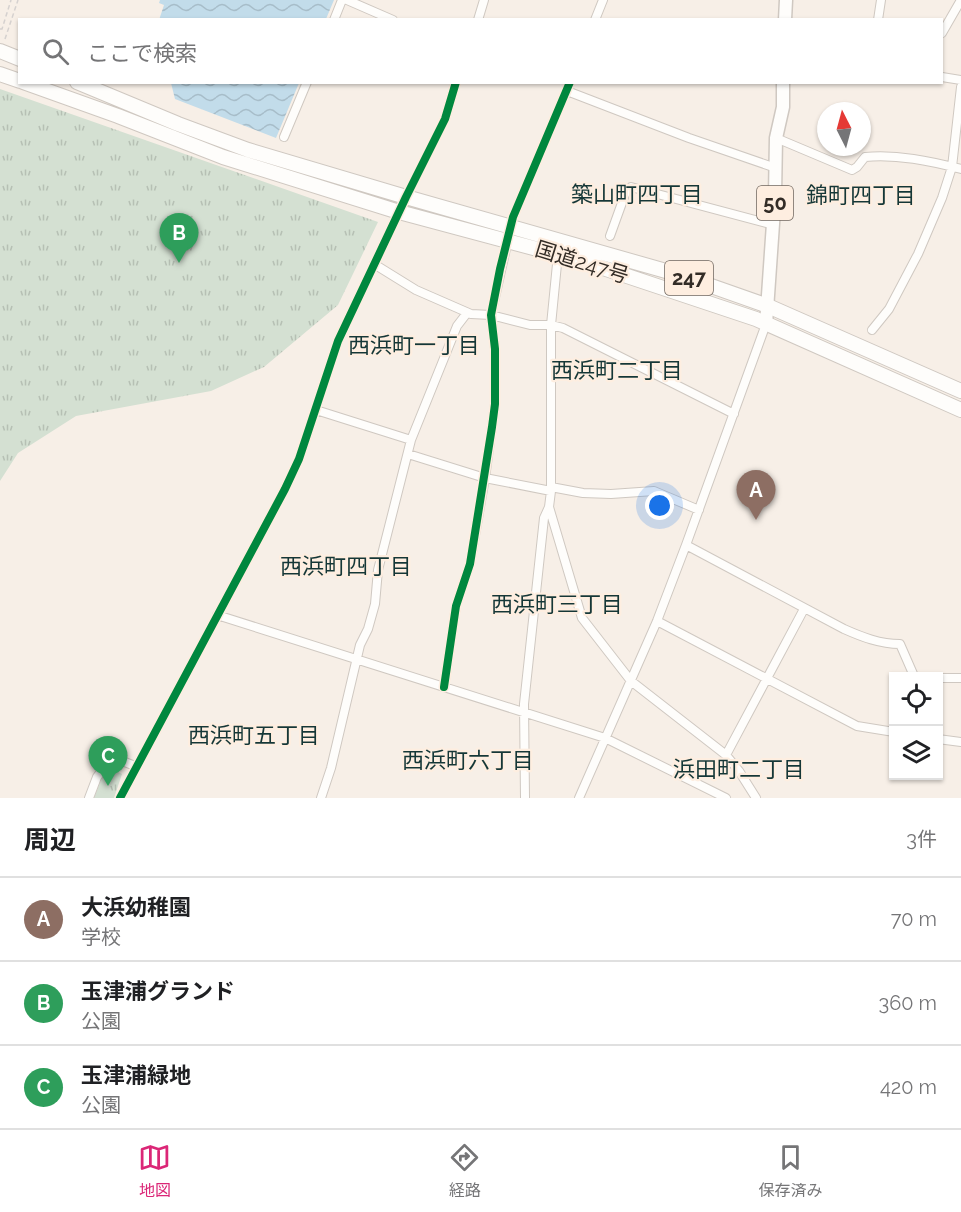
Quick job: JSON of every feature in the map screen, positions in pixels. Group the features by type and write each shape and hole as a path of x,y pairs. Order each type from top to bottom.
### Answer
{"highway":[{"path":"1,51 18,58"},
{"name":"国道247号","path":"0,74 18,81"},
{"name":"国道247号","path":"27,84 118,116 223,157 399,212 509,233 680,274 768,306 960,387"},
{"name":"国道247号","path":"82,84 248,150 406,197 509,233 558,254 756,319 961,410"}],"main road":[{"path":"785,18 786,0"},
{"name":"50","path":"766,324 774,225 776,138 783,107 783,84"}],"street":[{"path":"335,18 342,0"},
{"path":"347,0 388,18"},
{"path":"479,18 484,0"},
{"path":"596,18 603,0"},
{"path":"878,18 881,0"},
{"path":"943,31 961,0"},
{"path":"943,77 961,80"},
{"path":"284,137 306,84"},
{"path":"120,798 135,766 285,489 299,459 338,341 445,119 455,84"},
{"path":"444,687 456,606 470,564 495,404 495,349 491,315 509,233 568,87 689,138 776,168"},
{"path":"872,330 889,309 918,254 942,198 952,166 961,87"},
{"path":"776,138 852,170 866,157 885,155 961,169"},
{"path":"609,236 627,189 631,187 774,225"},
{"path":"525,798 524,714 533,606 544,518 549,507 551,489 551,325 558,254"},
{"path":"374,264 416,290 467,313 491,315 530,325 551,325 564,328 734,414"},
{"path":"321,798 331,768 356,659 375,604 378,570 411,440 457,326 467,313"},
{"path":"579,798 657,621 766,324"},
{"path":"316,410 411,440"},
{"path":"408,454 485,478 551,489 611,494 654,491 699,510"},
{"path":"549,507 582,618 631,681 726,755 740,771 756,798"},
{"path":"686,545 804,609 865,638 889,644 900,644 912,672"},
{"path":"726,755 804,609"},
{"path":"217,615 605,738 726,798"},
{"path":"657,621 857,726 889,731"},
{"path":"943,678 961,678"},
{"path":"943,740 961,742"},
{"path":"89,798 97,777 112,757 135,766"}],"path":[{"path":"1,29 11,0"},
{"path":"1,51 18,0"}],"green space":[{"path":"0,89 378,222 338,305 264,367 211,391 76,416 18,453 0,481"},
{"path":"114,770 122,774 114,798 94,798 104,772"}],"water":[{"path":"160,0 334,0 326,18 160,18 164,5 159,3"},
{"path":"171,84 299,84 276,138 175,99"}],"cycle path":[{"path":"120,798 285,489 299,459 338,341 445,119 455,84"},
{"path":"444,687 456,606 470,564 492,427 495,404 495,349 491,315 500,269 513,217 569,84"}],"place":[{"name":"玉津浦グランド","path":"179,263"},
{"name":"大浜幼稚園","path":"756,520"},
{"name":"玉津浦緑地","path":"108,786"}],"district":[{"name":"築山町四丁目","path":"637,194"},
{"name":"錦町四丁目","path":"861,195"},
{"name":"西浜町一丁目","path":"414,345"},
{"name":"西浜町二丁目","path":"617,370"},
{"name":"西浜町四丁目","path":"346,566"},
{"name":"西浜町三丁目","path":"557,604"},
{"name":"西浜町五丁目","path":"254,735"},
{"name":"西浜町六丁目","path":"468,760"},
{"name":"浜田町二丁目","path":"739,769"}]}
